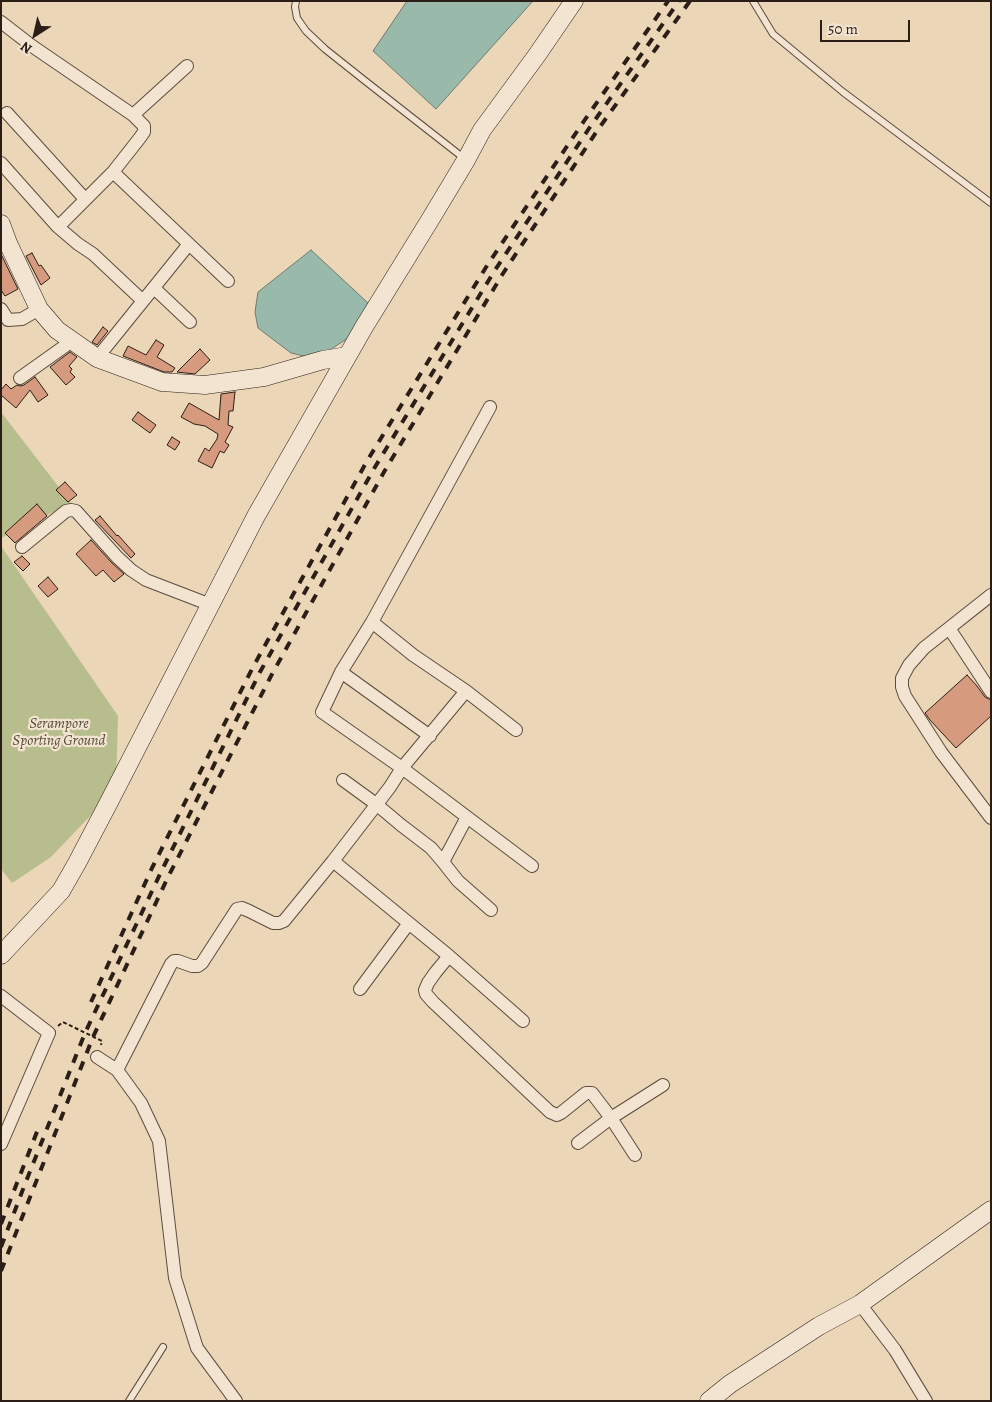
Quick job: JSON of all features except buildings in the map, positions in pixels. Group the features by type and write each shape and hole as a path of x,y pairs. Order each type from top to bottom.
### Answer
{"street":[{"path":"1,955 61,890 109,802 256,516 347,356 434,215 482,130 574,1"},
{"path":"1,22 32,46 133,115 144,126 144,132 113,172 58,227"},
{"path":"133,115 187,66"},
{"path":"7,112 85,199"},
{"path":"1,163 58,227 93,254 143,301"},
{"path":"113,172 228,281"},
{"path":"1,224 39,310 57,330 97,358 162,382 205,385 264,377 323,360 347,356"},
{"path":"97,358 188,244"},
{"path":"154,288 190,322"},
{"path":"1,309 5,324 22,319 39,310"},
{"path":"20,378 72,340"},
{"path":"490,408 372,622 341,672 322,712 402,768 532,866"},
{"path":"22,547 66,511 76,511 131,570 146,580 211,605"},
{"path":"991,594 924,648 909,665 902,678 905,696 941,752 991,818"},
{"path":"372,622 413,655 466,691 516,730"},
{"path":"949,628 991,692"},
{"path":"341,672 430,736"},
{"path":"117,1070 171,964 174,961 192,966 198,966 202,963 237,909 242,908 273,924 284,921 333,861 402,768 466,691"},
{"path":"343,780 430,848 458,881 491,910"},
{"path":"443,862 467,817"},
{"path":"333,861 449,956 523,1021"},
{"path":"360,990 409,923"},
{"path":"449,956 431,978 425,990 433,1002 550,1112 558,1115 586,1093 590,1092 594,1095 635,1155"},
{"path":"1,996 49,1033 1,1144"},
{"path":"97,1057 117,1070 141,1103 159,1141 175,1278 197,1348 236,1401"},
{"path":"578,1143 611,1118 664,1084"},
{"path":"709,1401 730,1384 813,1330 860,1304 991,1210"},
{"path":"860,1304 895,1350 926,1401"}],"lane":[{"path":"296,1 297,18 306,31 325,49 466,160"},
{"path":"753,1 773,34 843,92 991,204"},
{"path":"128,1401 163,1347"}],"path":[{"path":"49,1033 63,1022 102,1041 97,1057"}],"green space":[{"path":"1,412 71,503 1,538"},
{"name":"Serampore Sporting Ground","path":"1,546 118,716 116,789 51,857 12,883 1,869"}],"shaded area":[{"path":"407,1 533,1 436,109 373,51"},
{"path":"311,250 368,303 369,314 359,331 325,353 308,357 291,353 258,328 255,312 258,292"}],"railway":[{"path":"91,1002 152,868 253,667 367,461 488,264 584,121 668,1"},
{"path":"1,1247 85,1033 161,872 260,672 375,467 495,270 590,127 679,1"},
{"path":"1,1271 93,1037 168,877 271,676 384,472 502,275 597,131 690,1"},
{"path":"1,1224 40,1124"}]}
